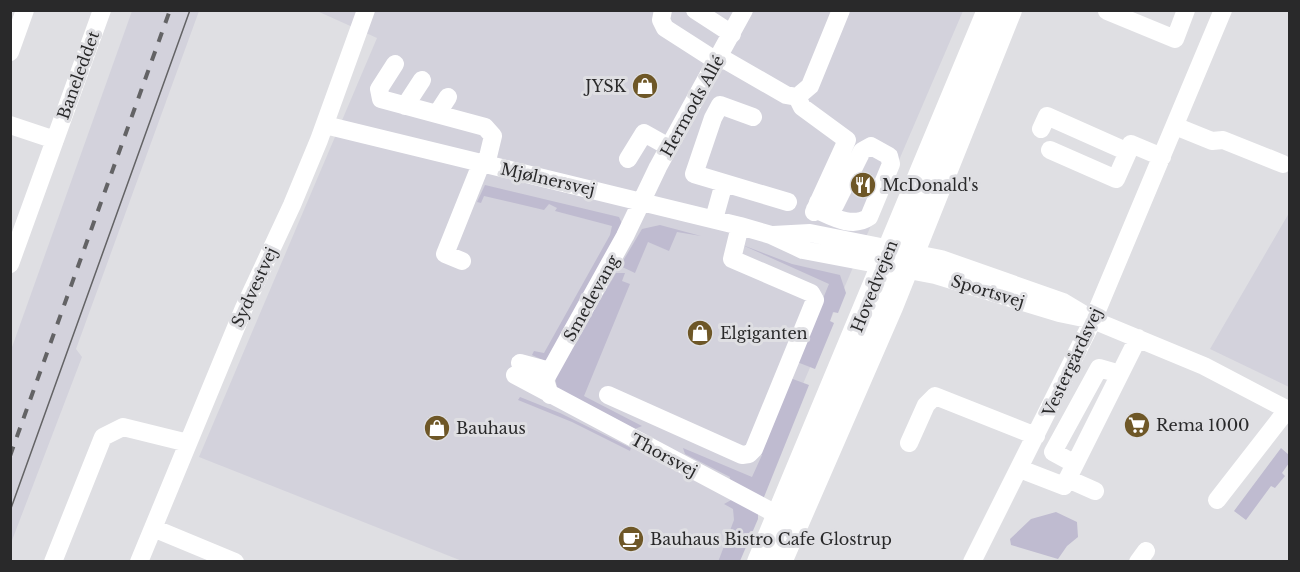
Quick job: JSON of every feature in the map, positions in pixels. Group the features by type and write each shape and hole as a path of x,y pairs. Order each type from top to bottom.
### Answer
{"main road":[{"name":"Hovedvejen","path":"780,561 897,260 990,10"},
{"name":"Hovedvejen","path":"759,561 1010,10"}],"street":[{"path":"10,52 25,10"},
{"name":"Baneleddet","path":"10,264 102,10"},
{"name":"Sydvestvej","path":"139,561 325,125 366,10"},
{"path":"663,10 661,20 665,28 719,60 786,95 797,97"},
{"path":"695,10 732,34"},
{"name":"Hermods Allé","path":"641,201 744,10"},
{"path":"797,97 810,86 841,10"},
{"path":"1107,11 1175,39 1186,10"},
{"name":"Vestergårdsvej","path":"972,561 1093,320 1175,126 1219,12"},
{"path":"395,63 379,89 381,99 485,127 493,136 445,254 462,261"},
{"path":"405,106 422,80"},
{"path":"437,114 448,97"},
{"path":"797,97 802,107 847,140 808,224 810,233"},
{"path":"753,117 720,105 713,118 694,174 788,202"},
{"path":"1041,129 1047,116 1128,152"},
{"name":"Baneleddet","path":"10,125 55,140"},
{"name":"Mjølnersvej","path":"325,125 714,219 771,235 803,250 897,260"},
{"path":"1175,126 1212,141 1223,140 1283,164"},
{"path":"628,159 644,133 669,147"},
{"path":"1050,150 1116,179 1131,144 1162,157"},
{"path":"871,146 890,156 891,164 869,217 862,222 847,222 816,205 835,205 862,151 871,146"},
{"path":"714,219 724,183"},
{"name":"Smedevang","path":"550,394 545,380 625,236 641,201"},
{"path":"608,395 742,455 752,452 815,297 811,293 732,259 740,226"},
{"name":"Mjølnersvej","path":"771,235 810,233 897,260"},
{"name":"Sportsvej","path":"897,260 935,275 1059,313 1093,320 1204,366 1288,410"},
{"path":"1020,469 1064,486 1138,338"},
{"name":"Thorsvej","path":"550,371 518,369 550,394 778,515"},
{"path":"909,443 926,405 935,396 1036,436"},
{"path":"1217,500 1288,410"},
{"path":"640,442 655,416"},
{"path":"53,561 104,437 109,432 123,427 188,443"},
{"path":"674,460 687,430"},
{"path":"1071,472 1095,491"},
{"path":"153,528 235,561"}],"shaded area":[{"path":"132,11 199,11 76,349 82,357 11,543 11,350"},
{"path":"317,11 963,11 727,561 462,561 199,457 377,38"},
{"path":"485,185 619,217 623,226 547,362 532,355 534,351 544,353 610,235 612,226 555,211 557,208 549,204 544,210 484,196 481,203 477,202"},
{"path":"1289,213 1289,387 1210,349"},
{"path":"660,225 701,236 677,232 669,251 648,242 635,273 620,266 642,229"},
{"path":"740,244 792,264 840,275 846,293 838,313 833,312 830,321 834,323 815,369 797,362 829,284"},
{"path":"616,273 625,273 622,281 630,284 584,396 642,426 635,429 557,388 555,376"},
{"path":"790,378 809,385 762,502 729,486 730,477 685,454 683,448 752,477 762,455 759,453"},
{"path":"520,397 560,413 631,448 630,451 572,422 518,400"},
{"path":"1281,448 1289,455 1289,463 1282,473 1285,476 1275,488 1271,486 1246,520 1234,511"},
{"path":"733,499 758,511 758,519 740,561 718,562 734,520 733,509 724,504"},
{"path":"1056,512 1077,522 1078,537 1067,546 1058,559 1011,545 1010,539 1031,519"}],"tram line":[{"path":"10,511 190,10"}],"railway":[{"path":"10,456 170,10"}],"place":[{"name":"JYSK","path":"645,86"},
{"name":"McDonald's","path":"863,185"},
{"name":"Elgiganten","path":"700,333"},
{"name":"Rema 1000","path":"1137,425"},
{"name":"Bauhaus","path":"437,428"},
{"name":"Bauhaus Bistro Cafe Glostrup","path":"631,539"}]}
